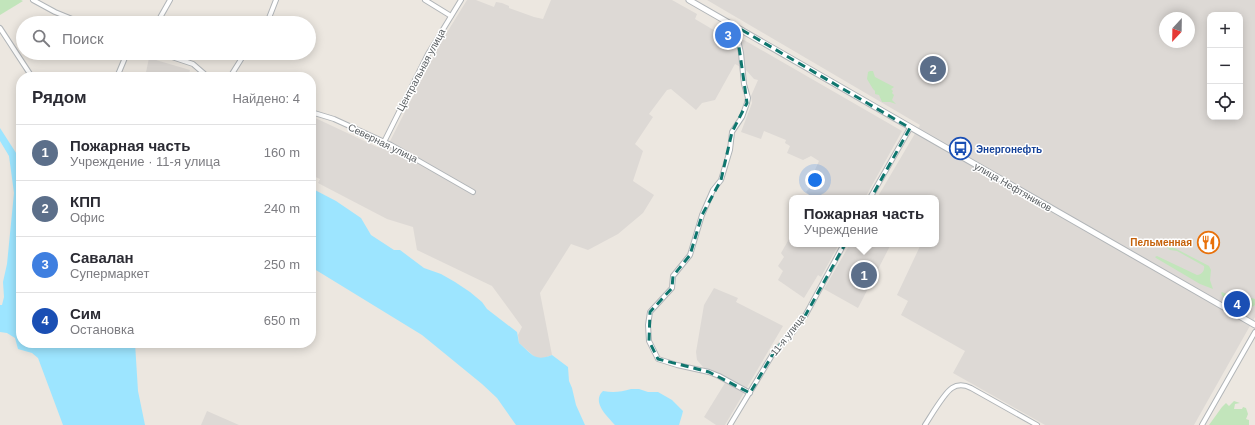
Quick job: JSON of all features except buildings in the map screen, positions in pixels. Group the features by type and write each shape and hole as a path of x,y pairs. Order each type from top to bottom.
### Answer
{"street":[{"path":"33,0 65,16"},
{"path":"161,16 170,0"},
{"path":"270,16 276,0"},
{"path":"424,0 451,16"},
{"name":"Центральная улица","path":"384,142 428,54 461,0"},
{"name":"улица Нефтяников","path":"689,0 1255,325"},
{"path":"0,28 16,52"},
{"path":"742,30 738,40 742,58 744,84 748,98 747,103 740,121 732,132 730,150 721,180 713,190 702,215 688,259 673,276 672,288 650,312 648,325 649,341 658,359 677,366 709,372 750,393"},
{"path":"21,60 29,72"},
{"path":"119,72 124,60"},
{"path":"181,60 193,64 202,72"},
{"path":"233,72 241,60"},
{"name":"Северная улица","path":"316,113 324,115 400,150 473,192"},
{"path":"872,195 910,128"},
{"name":"11-я улица","path":"730,425 774,352 793,332 805,316 842,247"},
{"path":"1202,425 1255,332"},
{"path":"925,425 947,392 952,388 962,386 971,388 1037,425"}],"highlighted area":[{"path":"742,30 910,128 805,316 774,352 750,393 709,372 658,359 649,341 650,312 672,288 673,276 690,255 702,215 721,180 732,132 747,103 738,40"}],"shaded area":[{"path":"467,0 476,0 494,7 496,2 502,3 509,6 509,8 543,19 551,0 672,0 697,14 695,19 734,42 744,40 902,131 867,195 810,195 806,192 817,179 813,174 819,161 811,156 803,160 787,153 790,146 785,143 786,140 764,131 761,139 741,132 752,103 751,96 758,80 754,79 746,70 735,64 715,100 702,103 696,110 671,89 667,90 649,114 653,117 635,144 643,151 633,181 654,195 643,213 618,234 588,250 571,244 540,293 552,355 541,359 536,358 519,343 518,335 522,327 492,286 417,250 413,227 387,219 318,183 320,179 316,177 316,118 377,147 386,149 438,47"},
{"path":"707,0 1255,0 1255,317 1194,425 1045,425 953,373 965,351 901,315 908,301 897,295 920,247 939,247 939,195 879,195 920,125"},
{"path":"149,60 156,60 190,70 189,72 146,72"},
{"path":"789,239 789,247 837,247 821,277 818,275 804,298 778,280 783,271 778,266 784,257 781,253"},
{"path":"848,247 889,247 858,308 824,289"},
{"path":"714,288 738,298 736,302 783,326 725,425 716,425 704,417 725,383 710,375 697,360 696,352 704,305"},
{"path":"207,411 239,425 201,425"}],"green space":[{"path":"0,0 21,0 23,1 0,15"},
{"path":"873,71 875,77 894,87 891,89 894,95 892,100 896,104 882,102 879,95 875,94 875,91 867,79 868,72"},
{"path":"1165,243 1209,266 1211,270 1210,280 1213,289 1200,284 1156,258 1155,257 1157,256 1197,275 1203,272 1204,266 1177,251 1170,250 1164,244"},
{"path":"1222,292 1229,295 1234,294 1255,299 1255,305 1252,307 1242,307 1237,302 1224,298 1221,293"},
{"path":"1234,401 1240,403 1235,404 1234,409 1242,409 1243,407 1246,408 1248,414 1246,419 1249,420 1249,425 1209,425 1226,403 1229,406"}],"water":[{"path":"0,128 16,153 16,342 15,338 7,333 0,332 0,305 2,305 4,297 3,282 7,264 14,193 9,156 0,141"},
{"path":"316,191 336,201 361,218 371,235 394,250 400,250 424,268 441,274 470,292 482,302 487,309 517,332 519,343 534,356 541,358 552,355 568,367 569,381 576,405 585,425 516,425 497,398 422,335 316,270"},
{"path":"135,348 138,391 145,425 63,425 38,358 32,353 18,349"},
{"path":"631,389 658,392 672,400 683,411 679,425 615,425 602,409 599,400 600,395 603,391 617,392"}],"place":[{"name":"Савалан","path":"728,35"},
{"name":"КПП","path":"933,69"},
{"name":"Энергонефть","path":"960,149"},
{"name":"Пельменная","path":"1208,242"},
{"name":"Пожарная часть","path":"864,275"},
{"name":"Сим","path":"1237,304"}]}
